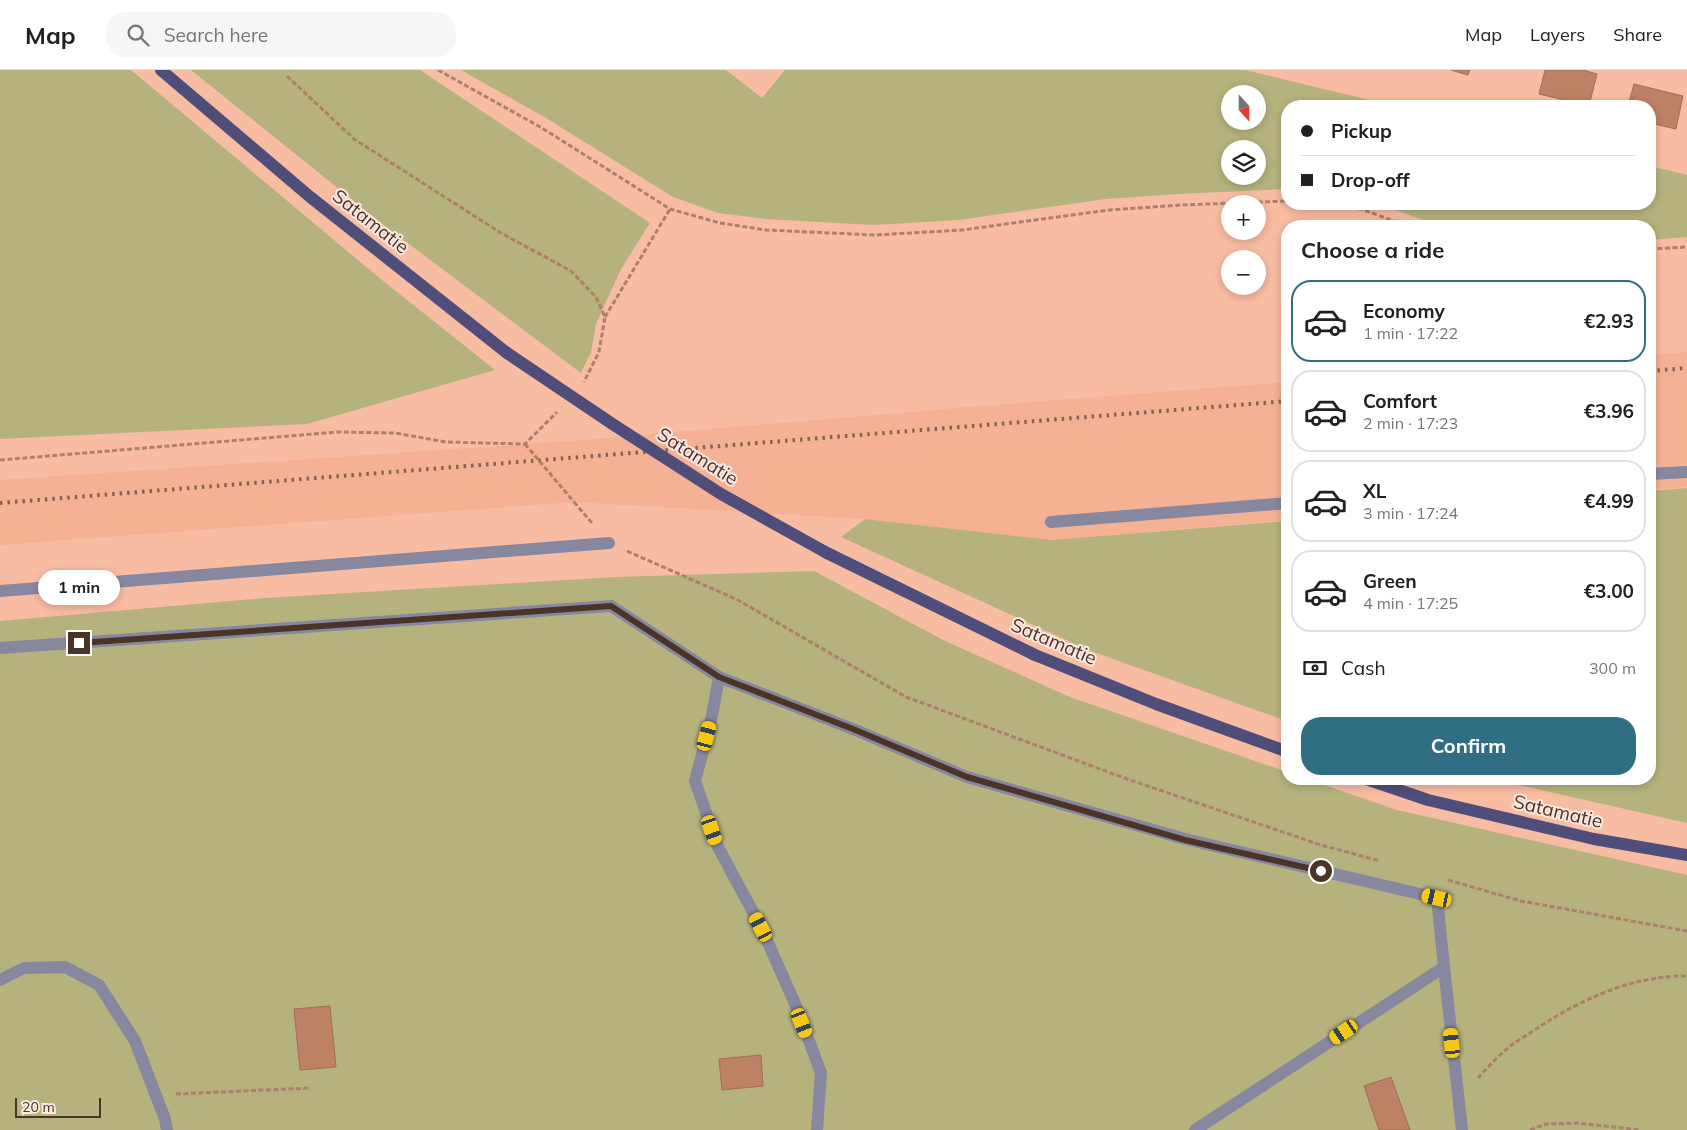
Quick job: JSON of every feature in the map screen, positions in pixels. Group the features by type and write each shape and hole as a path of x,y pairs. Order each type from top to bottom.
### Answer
{"main road":[{"name":"Satamatie","path":"161,70 308,196 507,353 721,494 827,553 1035,656 1156,704 1281,749"},
{"name":"Satamatie","path":"1384,785 1428,800 1594,839 1687,855"}],"lane":[{"path":"1656,474 1687,472"},
{"path":"1051,522 1281,504"},
{"path":"0,592 609,543"},
{"path":"0,648 611,606 719,677 853,729 967,777 1185,840 1437,898 1462,1130"},
{"path":"719,677 711,721 695,780 718,847 761,927 796,1006 822,1073 817,1130"},
{"path":"1195,1130 1444,966"},
{"path":"0,980 24,968 65,967 99,985 135,1041 156,1094 167,1130"}],"path":[{"path":"438,70 542,128 670,209 720,223 766,230 875,235 962,230 1109,210 1281,201"},
{"path":"287,76 354,139 501,233 571,272 596,297 604,317"},
{"path":"581,388 599,352 604,317 670,209"},
{"path":"1364,210 1391,220"},
{"path":"1656,249 1687,246"},
{"path":"0,460 337,432 395,433 446,442 525,444 560,409"},
{"path":"525,444 574,502"},
{"path":"609,543 738,600 906,697 1126,779 1321,845 1385,862"},
{"path":"1440,877 1521,901 1687,931"},
{"path":"1459,1100 1488,1067 1508,1048 1547,1021 1589,998 1637,982 1687,976"},
{"path":"156,1094 311,1088"},
{"path":"1530,1130 1546,1124 1578,1124 1640,1130"}],"shaded area":[{"path":"0,70 131,70 377,276 495,370 307,424 0,439"},
{"path":"191,70 420,70 650,223 621,269 596,324 591,352 581,373 385,226"},
{"path":"461,70 726,70 762,98 785,70 1245,70 1369,100 1281,100 1281,189 1106,199 959,220 873,225 765,219 718,213 673,197 546,118"},
{"path":"1656,167 1687,175 1687,237 1656,240 1656,220 1423,220 1396,210 1656,210"},
{"path":"1687,352 1687,487 1656,490 1656,355"},
{"path":"1281,382 1281,521 1052,540 865,519 574,502 0,545 0,480 571,441"},
{"path":"1687,488 1687,823 1519,785 1656,785 1656,491"},
{"path":"865,519 1052,540 1281,521 1281,719 1088,650 841,537"},
{"path":"814,571 943,640 1070,697 1281,770 1281,785 1324,785 1397,810 1687,875 1687,1130 0,1130 0,621 265,598 616,577"}],"building":[{"path":"1451,70 1470,70 1468,75"},
{"path":"1545,70 1583,70 1597,74 1590,100 1564,100 1539,94"},
{"path":"1634,84 1683,96 1676,129 1656,124 1656,100 1630,100"},
{"path":"330,1006 336,1067 300,1070 294,1009"},
{"path":"761,1055 763,1086 722,1090 719,1059"},
{"path":"1391,1077 1410,1130 1379,1130 1364,1086"}],"railway":[{"path":"1656,371 1687,368"},
{"path":"0,503 1281,402"}],"route":[{"path":"79,643 611,606 719,677 853,729 967,777 1185,840 1321,871"}]}
